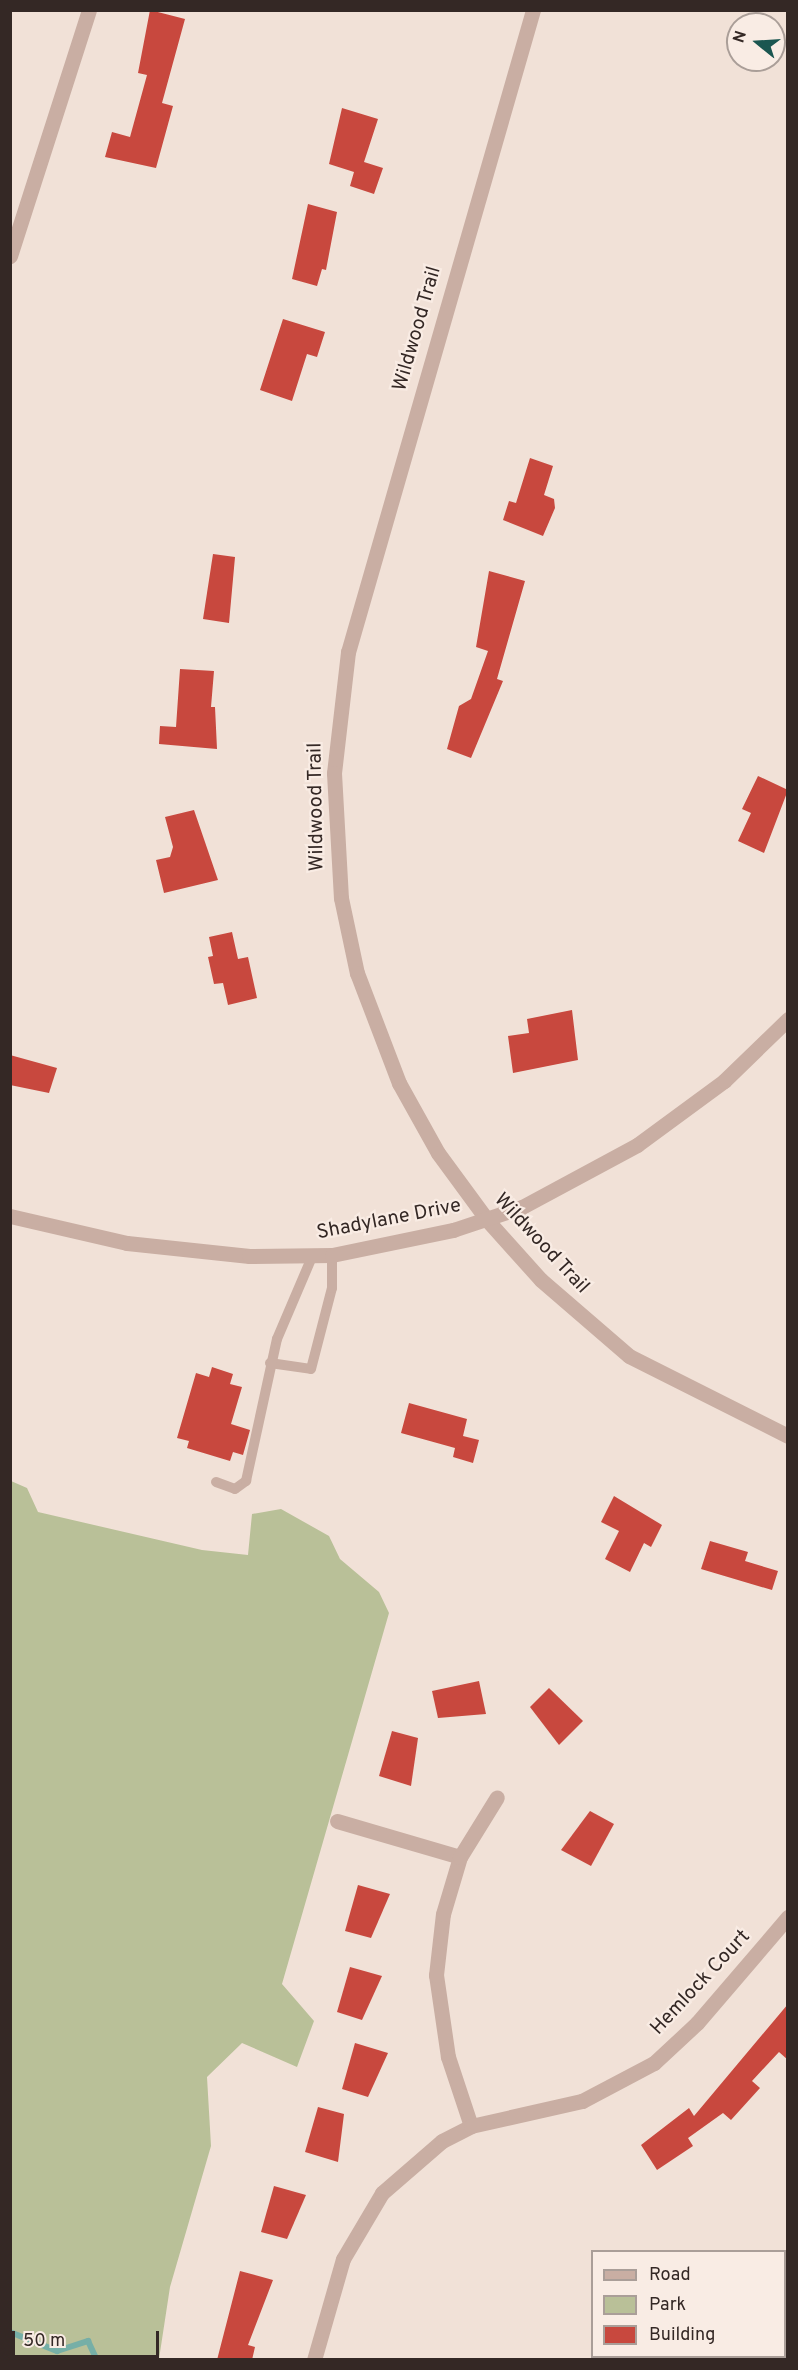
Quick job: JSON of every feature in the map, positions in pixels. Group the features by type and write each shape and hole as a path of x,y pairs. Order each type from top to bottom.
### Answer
{"street":[{"path":"10,256 89,10"},
{"name":"Wildwood Trail","path":"533,10 361,596 340,697 334,773 340,898 366,1000 413,1110 488,1221 541,1280 629,1356 715,1404 788,1436"},
{"name":"Shadylane Drive","path":"10,1216 164,1249 312,1257 332,1255 488,1221 646,1139 724,1081 788,1019"},
{"path":"471,2126 448,2057 436,1975 443,1914 460,1857 498,1797"},
{"path":"337,1821 460,1857"},
{"name":"Hemlock Court","path":"314,2360 343,2259 358,2228 382,2193 441,2141 471,2126 582,2102 654,2063 697,2023 788,1917"}],"lane":[{"path":"270,1363 311,1369 332,1288 332,1255"},
{"path":"216,1482 235,1489 246,1481 266,1409 270,1363 312,1257"}],"green space":[{"path":"11,1481 27,1488 38,1512 202,1550 248,1555 252,1514 281,1509 329,1536 340,1559 379,1592 389,1613 282,1984 314,2021 297,2067 242,2043 207,2077 211,2146 170,2287 159,2359 11,2359"}],"building":[{"path":"150,10 185,19 162,103 173,106 156,168 105,157 112,132 130,137 147,75 138,73"},
{"path":"342,108 378,119 364,162 383,168 374,194 350,186 354,172 329,164"},
{"path":"308,204 337,212 326,270 322,269 317,286 292,279"},
{"path":"283,319 325,332 317,357 307,354 292,401 260,390"},
{"path":"530,458 553,466 544,495 554,499 555,508 543,536 503,520 509,501 516,503"},
{"path":"213,554 235,557 229,623 203,619"},
{"path":"489,571 525,581 497,679 503,681 471,758 447,749 459,706 471,699 488,651 476,647"},
{"path":"180,669 214,671 211,707 215,707 217,749 159,744 160,726 176,727"},
{"path":"758,776 788,790 764,853 738,841 751,813 742,809"},
{"path":"194,810 218,880 164,893 156,860 170,857 173,847 165,817"},
{"path":"232,932 238,959 248,957 257,998 228,1005 223,983 214,984 208,957 213,956 209,937"},
{"path":"572,1010 578,1060 513,1073 508,1036 529,1033 527,1019"},
{"path":"10,1055 57,1068 49,1093 10,1085"},
{"path":"212,1367 233,1374 230,1384 242,1387 231,1424 250,1430 243,1455 233,1452 230,1461 187,1448 189,1441 177,1438 196,1373 209,1377"},
{"path":"409,1403 467,1419 463,1436 479,1440 473,1463 453,1457 455,1448 401,1433"},
{"path":"614,1496 662,1525 651,1547 644,1543 630,1572 605,1559 619,1531 601,1522"},
{"path":"710,1541 748,1552 745,1561 778,1571 772,1590 701,1569"},
{"path":"479,1681 486,1714 438,1718 432,1691"},
{"path":"549,1688 583,1721 559,1745 530,1707"},
{"path":"392,1731 418,1738 411,1786 379,1776"},
{"path":"590,1811 614,1824 591,1866 561,1850"},
{"path":"358,1885 390,1894 371,1938 345,1931"},
{"path":"350,1967 382,1976 362,2020 337,2012"},
{"path":"788,2004 788,2060 779,2052 752,2081 760,2088 731,2120 723,2113 688,2138 693,2146 657,2170 641,2145 689,2108 694,2116"},
{"path":"355,2043 388,2053 368,2097 342,2089"},
{"path":"318,2107 344,2114 338,2162 305,2152"},
{"path":"274,2186 306,2195 287,2239 261,2232"},
{"path":"240,2271 273,2280 248,2345 255,2347 252,2360 217,2360"}],"waterway":[{"path":"10,2332 57,2351 88,2341 97,2360"}]}
